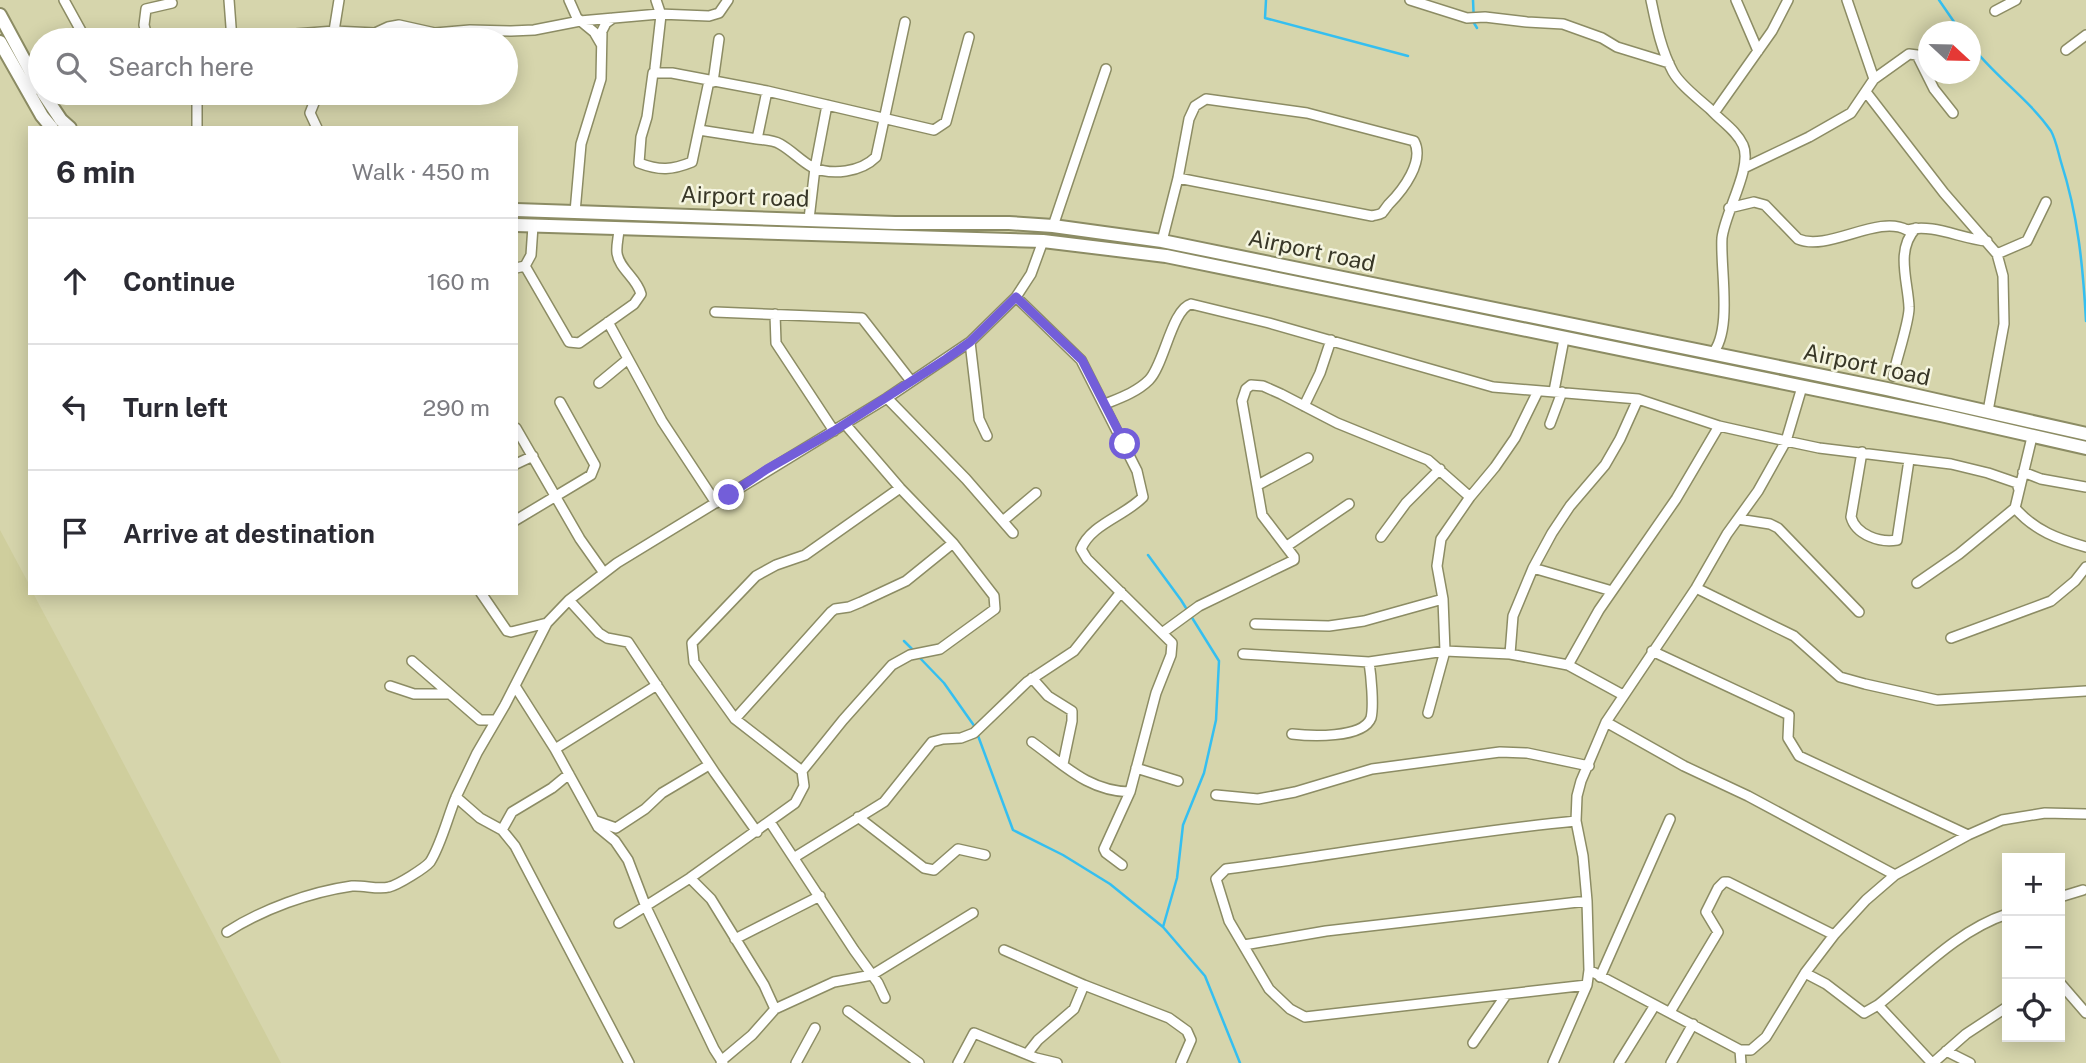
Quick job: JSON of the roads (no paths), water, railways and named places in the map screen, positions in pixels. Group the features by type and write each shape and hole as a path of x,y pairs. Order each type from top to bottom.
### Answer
{"main road":[{"path":"1,17 28,66"},
{"path":"0,41 28,92"},
{"path":"35,105 50,126"},
{"path":"51,105 68,126"},
{"name":"Airport road","path":"518,210 895,223 1009,223 1054,226 1162,241 1564,339 2086,448"},
{"path":"894,236 895,223"},
{"name":"Airport road","path":"518,225 1043,241 1166,256 1712,354 2086,434"},
{"path":"1914,410 1917,396"}],"street":[{"path":"64,0 79,28"},
{"path":"229,0 231,28"},
{"path":"334,28 339,0"},
{"path":"569,0 580,21 594,32 603,49"},
{"path":"656,0 661,15 656,72 767,91 934,130 946,122 969,37"},
{"path":"518,31 613,18 709,16 719,13 728,0"},
{"path":"1410,0 1467,18 1485,17 1563,24 1602,38 1616,47 1669,63"},
{"path":"1651,0 1657,32 1674,73 1730,126 1743,144 1747,155 1722,235 1721,336 1712,354"},
{"path":"1736,0 1758,51"},
{"path":"1714,113 1772,31 1788,0"},
{"path":"1847,0 1874,79"},
{"path":"1995,11 2016,0"},
{"path":"145,28 146,9 172,3"},
{"path":"575,212 581,144 599,88 602,31 606,23 613,18"},
{"path":"699,130 780,144 815,168 858,170 867,166 876,157 905,22"},
{"path":"386,28 399,25 412,28"},
{"path":"660,72 653,73 647,117 641,136 639,163 674,169 692,162 719,39"},
{"path":"2066,50 2084,41"},
{"path":"1744,169 1851,113 1874,79 1909,54 1917,55 1934,89 1953,114"},
{"path":"1054,226 1106,69"},
{"path":"757,139 767,91"},
{"path":"1866,92 1944,193 1997,254 2003,276 2004,324 1988,411"},
{"path":"1162,241 1189,119 1195,106 1206,99 1307,113 1414,141 1417,147 1412,173 1396,199 1383,212 1372,216 1178,178"},
{"path":"197,126 198,105"},
{"path":"313,105 310,113 316,126"},
{"path":"809,219 827,105"},
{"path":"1729,208 1754,202 1765,205 1798,239 1805,242 1816,242 1863,229 1901,227 1907,230 1916,228 1941,231 1970,240 1987,241"},
{"path":"1997,254 2027,241 2046,202"},
{"path":"534,226 531,255 521,267 569,342 579,343 634,304 641,294 639,285 623,267 617,254 619,228"},
{"path":"1893,376 1909,307 1904,259 1909,239 1916,228"},
{"path":"227,932 273,908 329,890 355,886 389,887 429,864 456,797 495,720 547,623 569,600 604,573 887,398 970,342 1016,297 1031,274 1043,241"},
{"path":"1016,297 1082,360 1137,471 1143,497 1090,535 1080,549 1172,643 1171,655 1156,694 1130,792 1104,849 1122,865"},
{"path":"1105,404 1126,396 1150,379 1171,337 1180,311 1186,305 1257,320 1493,387 1638,399 1719,426 1819,448 1951,464 2017,483 2019,490"},
{"path":"715,312 862,318 911,381"},
{"path":"775,314 776,343 834,431"},
{"path":"608,323 662,421 716,502"},
{"path":"1550,424 1558,391 1564,339"},
{"path":"1304,406 1320,373 1331,341"},
{"path":"970,342 979,419 987,436"},
{"path":"599,383 628,359"},
{"path":"1162,634 1199,606 1294,560 1287,546 1262,515 1242,401 1246,389 1251,385 1263,386 1337,423 1419,456 1440,469 1470,497"},
{"path":"1553,1063 1587,985 1589,970 1587,901 1583,856 1576,821 1577,796 1606,722 1696,588 1758,491 1786,441 1802,387"},
{"path":"1429,713 1445,651 1443,599 1437,566 1441,539 1515,438 1538,391"},
{"path":"887,398 1004,520 1013,533"},
{"path":"1510,654 1513,616 1533,568 1570,506 1605,465 1638,399"},
{"path":"518,519 591,475 595,469 560,402"},
{"path":"802,771 892,664 910,655 940,649 995,609 995,596 953,543 900,488 845,424"},
{"path":"1568,666 1599,610 1676,499 1719,426"},
{"path":"518,431 554,497 604,573"},
{"path":"1917,583 1959,554 2015,508 2032,437"},
{"path":"1862,452 1851,517 1853,526 1862,533 1890,541 1898,540 1909,460"},
{"path":"518,463 533,456"},
{"path":"1258,485 1308,458"},
{"path":"1381,537 1406,503 1440,469"},
{"path":"2023,472 2041,479 2086,487"},
{"path":"619,923 757,832 795,803 804,786 802,771 735,719 694,662 691,643 755,576 806,555 900,488"},
{"path":"1004,520 1036,493"},
{"path":"1287,546 1349,504"},
{"path":"2015,508 2027,522 2052,537 2086,547"},
{"path":"1738,519 1770,524 1777,528 1858,612"},
{"path":"735,719 835,609 849,607 906,581 953,543"},
{"path":"1951,638 2052,601 2075,581 2086,567"},
{"path":"1533,568 1612,591"},
{"path":"1696,588 1794,636 1840,677 1864,684 1937,700 2086,691"},
{"path":"794,857 884,802 932,742 943,738 961,738 974,733 1032,678 1074,651 1121,592"},
{"path":"482,595 507,631 547,623"},
{"path":"1255,624 1329,626 1364,621 1443,599"},
{"path":"569,600 598,633 607,638 628,642 757,832"},
{"path":"1243,654 1369,662 1445,651 1510,654 1568,666 1623,695"},
{"path":"1652,651 1789,715 1788,738 1800,757 1968,835"},
{"path":"412,661 480,720 495,720"},
{"path":"1292,734 1332,736 1355,730 1369,721 1369,662"},
{"path":"1032,678 1048,696 1072,710 1063,764"},
{"path":"555,749 657,685"},
{"path":"390,686 414,694 448,694"},
{"path":"515,686 555,749 594,821 615,841 628,860 646,907 722,1062 752,1035 775,1009 834,982 872,975 973,913"},
{"path":"505,705 526,706"},
{"path":"1606,722 1684,766 1748,796 1895,875"},
{"path":"1032,742 1096,786 1115,792 1130,792"},
{"path":"1216,795 1258,799 1294,792 1372,769 1500,752 1527,753 1589,766"},
{"path":"594,821 616,828 645,809 662,793 709,765"},
{"path":"1136,768 1178,781"},
{"path":"502,830 512,812 552,788 569,774"},
{"path":"456,797 480,818 502,830 514,846 629,1063"},
{"path":"1589,970 1740,1050 1751,1050 1766,1037 1805,973 1834,935 1866,900 1895,875 1968,835 2002,820 2045,813 2086,814"},
{"path":"858,817 924,868 934,870 958,849 985,855"},
{"path":"1600,977 1670,819"},
{"path":"1576,821 1505,827 1335,855 1226,869 1216,879 1228,921 1269,989 1290,1009 1305,1017 1587,985"},
{"path":"770,822 885,998"},
{"path":"690,878 711,899 764,985 775,1009"},
{"path":"1670,1012 1718,932 1706,912 1724,881 1834,935"},
{"path":"2065,895 2083,890"},
{"path":"735,939 820,896"},
{"path":"1244,945 1326,931 1587,901"},
{"path":"1805,973 1826,984 1864,1013 1878,1005 1963,936 2002,916"},
{"path":"1004,950 1169,1018 1187,1031 1191,1040 1181,1063"},
{"path":"1027,1054 1038,1040 1074,1009 1084,985"},
{"path":"2065,989 2086,1013"},
{"path":"1473,1043 1506,995"},
{"path":"1619,1063 1655,1005"},
{"path":"1878,1005 1932,1063 1966,1034 2002,1010"},
{"path":"848,1011 919,1063"},
{"path":"1671,1063 1693,1024"},
{"path":"796,1063 816,1028"},
{"path":"958,1063 974,1033 1057,1063"},
{"path":"1740,1050 1741,1063"},
{"path":"1946,1051 1970,1063"}],"waterway":[{"path":"1266,0 1265,18 1408,56"},
{"path":"1473,0 1474,23 1477,28"},
{"path":"1939,0 1953,21"},
{"path":"1981,56 2042,119 2056,142 2076,221 2086,321"},
{"path":"1148,555 1181,600 1219,661 1216,720 1204,773 1183,825 1177,878 1163,927"},
{"path":"904,641 914,651"},
{"path":"918,656 944,683 975,727"},
{"path":"977,733 1013,830 1063,855 1110,884 1163,927 1205,976 1240,1063"}]}
